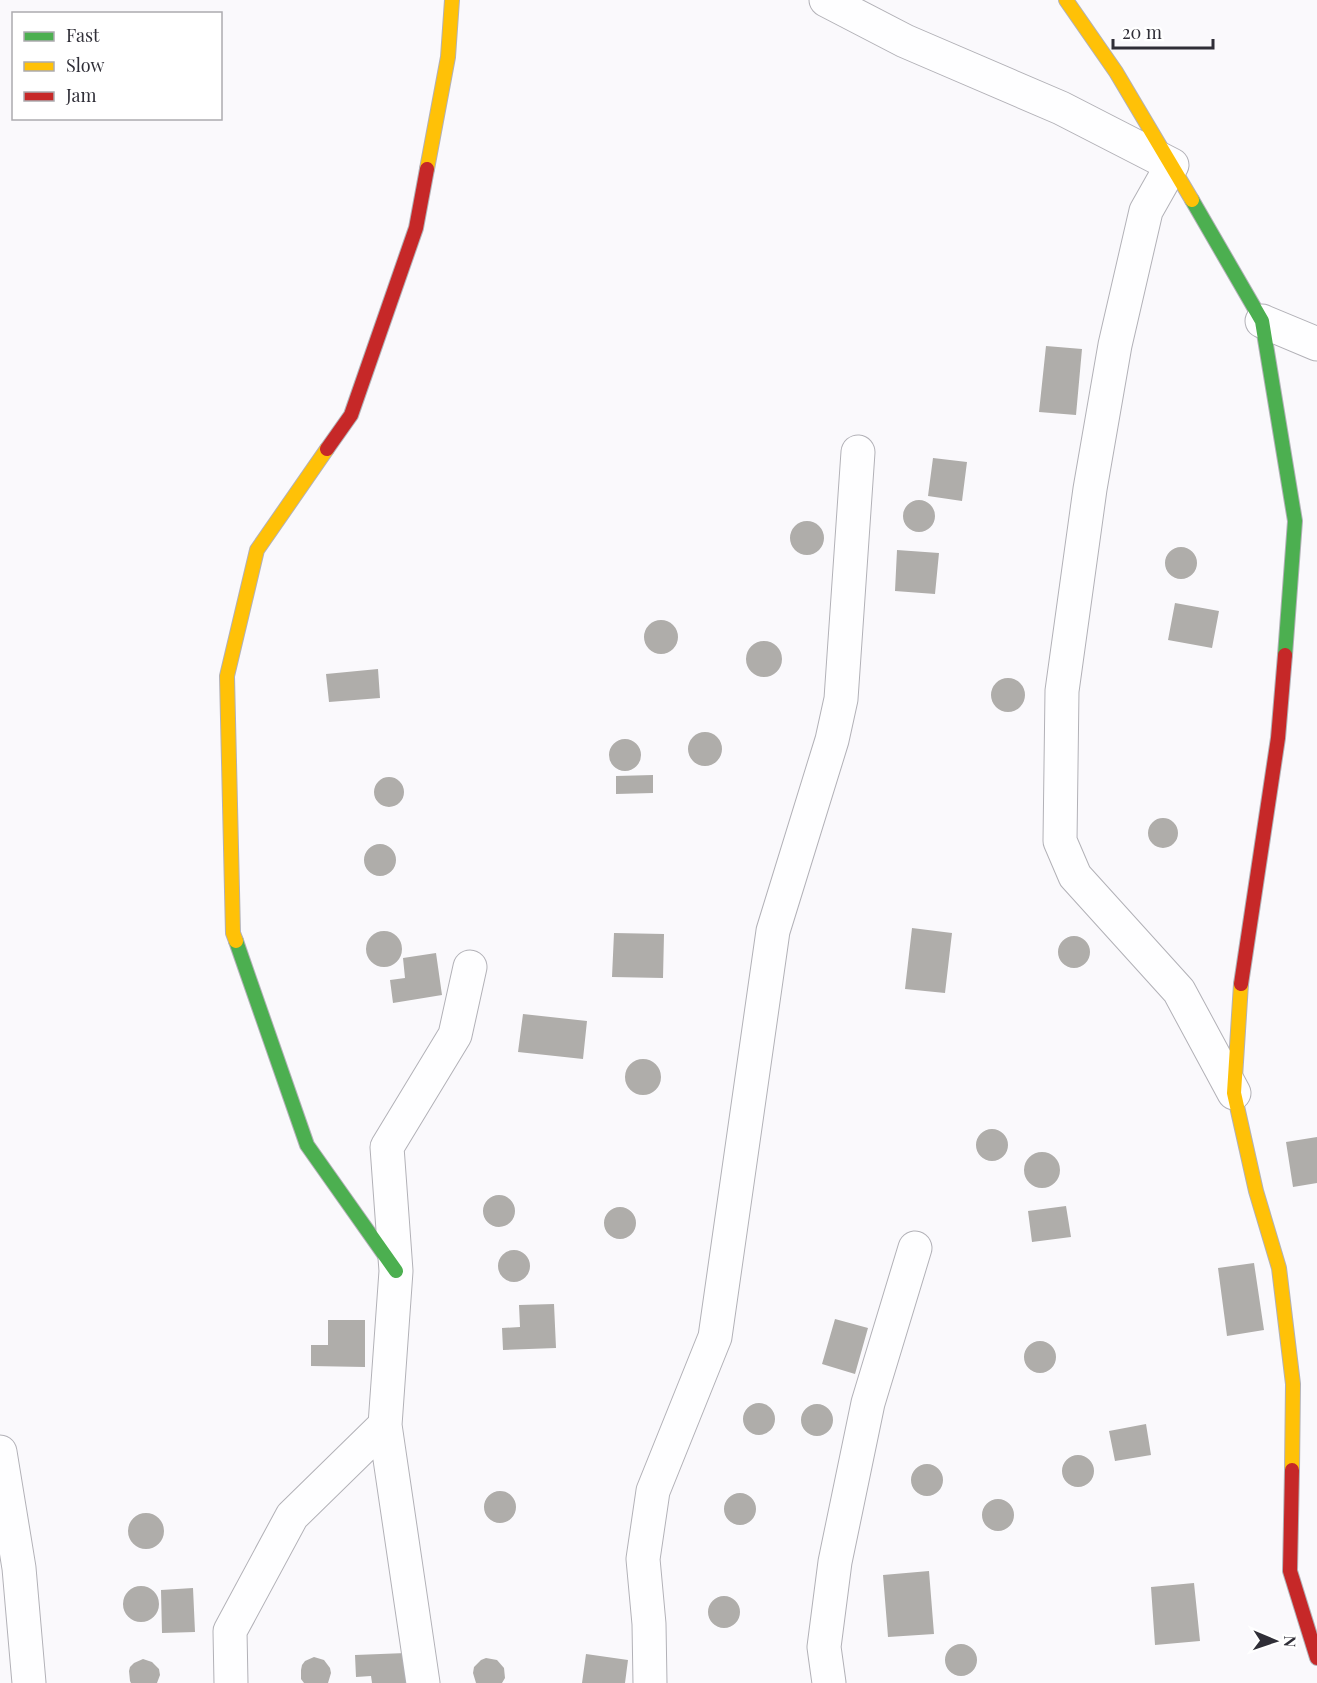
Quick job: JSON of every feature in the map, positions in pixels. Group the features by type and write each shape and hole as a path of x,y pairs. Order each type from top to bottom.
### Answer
{"street":[{"path":"396,1271 307,1145 233,933 227,676 257,550 351,415 416,228 448,57 453,0"},
{"path":"826,0 905,41 1060,108 1172,165"},
{"path":"1066,0 1116,72 1262,321 1295,521 1278,738 1240,992 1234,1093"},
{"path":"1172,165 1146,211 1115,345 1092,478 1062,691 1060,841 1075,876 1179,991 1234,1093 1256,1191 1279,1268 1293,1384 1290,1572 1317,1658"},
{"path":"1262,321 1317,344"},
{"path":"650,1683 649,1624 643,1559 653,1491 715,1337 773,931 832,740 841,699 858,452"},
{"path":"423,1683 385,1425 396,1271 387,1147 455,1035 470,967"},
{"path":"829,1683 824,1647 834,1562 868,1403 915,1248"},
{"path":"231,1683 230,1632 292,1516 385,1425"},
{"path":"0,1452 9,1569 29,1683"}],"building":[{"path":"1046,346 1082,349 1076,415 1039,412"},
{"path":"933,458 967,462 962,501 928,496"},
{"path":"919,500 930,505 935,516 930,527 919,532 908,527 903,516 908,505"},
{"path":"807,521 819,526 824,538 819,550 807,555 795,550 790,538 795,526"},
{"path":"1181,547 1193,551 1197,563 1193,575 1181,579 1169,575 1165,563 1169,551"},
{"path":"897,550 939,553 935,594 895,591"},
{"path":"1175,603 1219,611 1212,648 1168,640"},
{"path":"661,620 673,625 678,637 673,649 661,654 649,649 644,637 649,625"},
{"path":"764,641 777,646 782,659 777,672 764,677 751,672 746,659 751,646"},
{"path":"378,669 380,698 329,702 326,674"},
{"path":"1008,678 1020,683 1025,695 1020,707 1008,712 996,707 991,695 996,683"},
{"path":"705,732 717,737 722,749 717,761 705,766 693,761 688,749 693,737"},
{"path":"625,739 636,744 641,755 636,766 625,771 614,766 609,755 614,744"},
{"path":"653,775 653,793 616,794 616,776"},
{"path":"389,777 395,778 403,786 403,798 395,806 389,807 383,806 375,798 374,792 375,786 383,778"},
{"path":"1163,818 1174,822 1178,833 1174,844 1163,848 1152,844 1148,833 1152,822"},
{"path":"380,844 391,849 396,860 391,871 380,876 369,871 364,860 369,849"},
{"path":"912,928 952,933 945,993 905,989"},
{"path":"384,931 397,936 402,949 397,962 384,967 371,962 366,949 371,936"},
{"path":"614,933 664,934 663,978 612,977"},
{"path":"1074,936 1085,941 1090,952 1085,963 1074,968 1063,963 1058,952 1063,941"},
{"path":"436,953 442,995 393,1003 390,980 405,978 403,958"},
{"path":"523,1014 587,1021 583,1059 518,1052"},
{"path":"643,1059 656,1064 661,1077 656,1090 643,1095 630,1090 625,1077 630,1064"},
{"path":"992,1129 1003,1134 1008,1145 1003,1156 992,1161 981,1156 976,1145 981,1134"},
{"path":"1317,1137 1317,1183 1293,1187 1286,1142"},
{"path":"1042,1152 1055,1157 1060,1170 1055,1183 1042,1188 1029,1183 1024,1170 1029,1157"},
{"path":"499,1195 510,1200 515,1211 510,1222 499,1227 488,1222 483,1211 488,1200"},
{"path":"1066,1206 1071,1237 1032,1242 1028,1211"},
{"path":"620,1207 631,1212 636,1223 631,1234 620,1239 609,1234 604,1223 609,1212"},
{"path":"514,1250 525,1255 530,1266 525,1277 514,1282 503,1277 498,1266 503,1255"},
{"path":"1254,1263 1264,1330 1227,1336 1218,1268"},
{"path":"554,1304 556,1348 503,1350 502,1328 520,1327 519,1305"},
{"path":"835,1319 868,1328 855,1374 822,1364"},
{"path":"328,1320 365,1320 365,1367 311,1366 311,1345 328,1345"},
{"path":"1040,1341 1051,1346 1056,1357 1051,1368 1040,1373 1029,1368 1024,1357 1029,1346"},
{"path":"759,1403 770,1408 775,1419 770,1430 759,1435 748,1430 743,1419 748,1408"},
{"path":"817,1404 828,1409 833,1420 828,1431 817,1436 806,1431 801,1420 806,1409"},
{"path":"1146,1424 1151,1455 1115,1461 1109,1431"},
{"path":"1078,1455 1089,1460 1094,1471 1089,1482 1078,1487 1067,1482 1062,1471 1067,1460"},
{"path":"927,1464 938,1469 943,1480 938,1491 927,1496 916,1491 911,1480 916,1469"},
{"path":"500,1491 511,1496 516,1507 511,1518 500,1523 489,1518 484,1507 489,1496"},
{"path":"740,1493 751,1498 756,1509 751,1520 740,1525 729,1520 724,1509 729,1498"},
{"path":"998,1499 1009,1504 1014,1515 1009,1526 998,1531 987,1526 982,1515 987,1504"},
{"path":"146,1513 159,1518 164,1531 159,1544 146,1549 133,1544 128,1531 133,1518"},
{"path":"929,1571 934,1634 888,1637 883,1575"},
{"path":"1194,1583 1200,1641 1155,1645 1151,1587"},
{"path":"141,1586 154,1591 159,1604 154,1617 141,1622 128,1617 123,1604 128,1591"},
{"path":"193,1588 195,1632 162,1633 161,1590"},
{"path":"724,1596 735,1601 740,1612 735,1623 724,1628 713,1623 708,1612 713,1601"},
{"path":"961,1644 972,1649 977,1660 972,1671 961,1676 950,1671 945,1660 950,1649"},
{"path":"406,1653 408,1683 372,1683 371,1676 356,1677 355,1655"},
{"path":"586,1654 628,1660 625,1683 582,1683"},
{"path":"314,1657 324,1660 330,1668 328,1683 304,1683 301,1679 302,1665"},
{"path":"486,1658 497,1660 504,1668 505,1678 502,1683 476,1683 474,1667"},
{"path":"143,1659 152,1662 159,1669 160,1675 157,1683 131,1683 130,1667"}],"traffic: fast":[{"path":"1192,200 1262,321 1295,521 1285,655"},
{"path":"236,941 307,1145 396,1271"}],"traffic: slow":[{"path":"427,169 448,57 452,0"},
{"path":"1066,0 1116,72 1192,200"},
{"path":"236,941 233,933 227,676 257,550 327,449"},
{"path":"1241,984 1234,1093 1256,1191 1279,1268 1293,1384 1292,1470"}],"traffic: jam":[{"path":"327,449 351,415 416,228 427,169"},
{"path":"1241,984 1278,738 1285,655"},
{"path":"1292,1470 1290,1571 1317,1658"}]}
